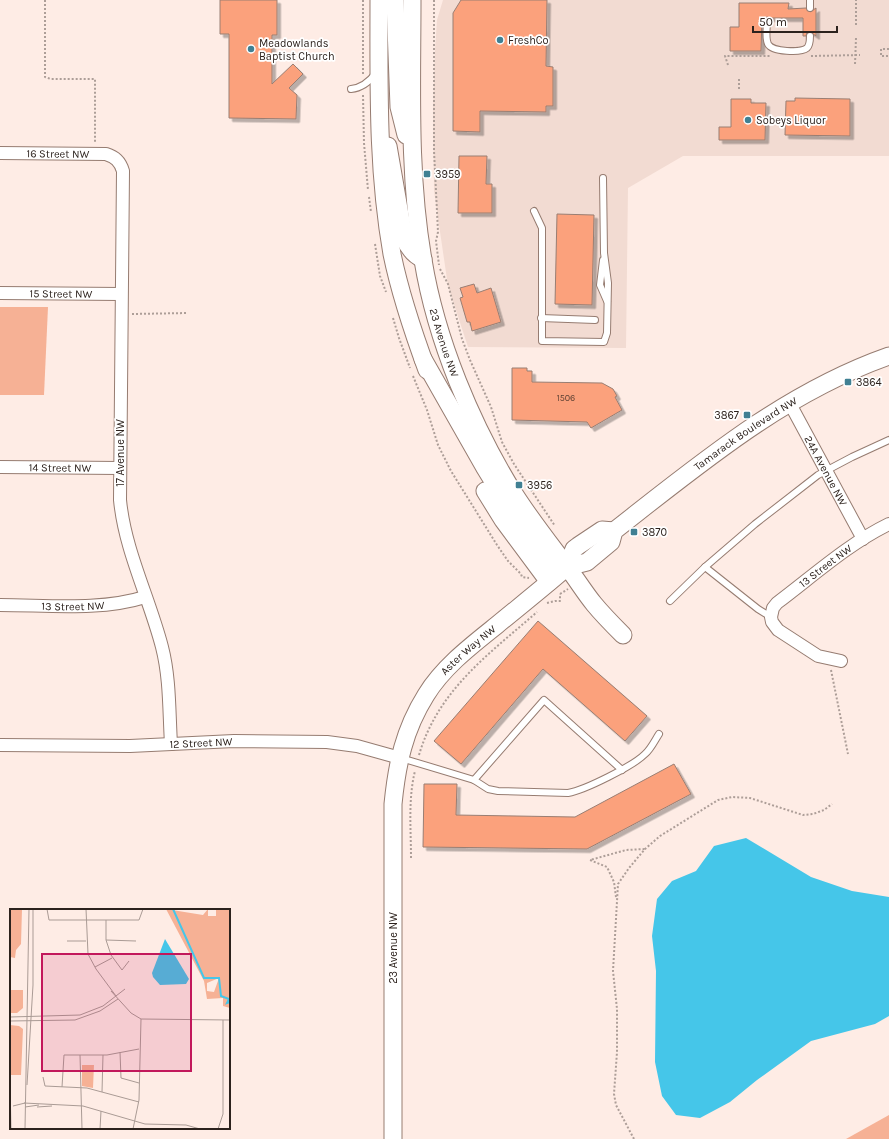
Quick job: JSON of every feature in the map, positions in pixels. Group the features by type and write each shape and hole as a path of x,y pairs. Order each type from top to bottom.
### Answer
{"main road":[{"path":"379,0 381,175 392,255 411,325 417,364 478,480 503,520 555,588"},
{"path":"395,0 399,107 413,162"},
{"name":"23 Avenue NW","path":"412,0 413,162 416,202 422,259 440,330 452,365 476,423 497,466 536,526 595,605 623,635"},
{"path":"412,21 419,0"},
{"path":"379,102 391,158 404,238 411,251 422,259"},
{"name":"Tamarack Boulevard NW","path":"567,567 574,549 602,530 614,531 722,448 762,420 790,402 838,376 889,356"},
{"path":"417,364 520,524 541,553 557,566 567,567"},
{"name":"Aster Way NW","path":"400,758 407,734 418,708 426,694 440,676 483,636 555,588 567,567"},
{"name":"23 Avenue NW","path":"393,1139 394,804 396,773 400,758"}],"street":[{"name":"16 Street NW","path":"0,153 106,154 116,158"},
{"name":"17 Avenue NW","path":"116,158 123,171 120,500 126,537 165,660 168,684 171,744"},
{"name":"15 Street NW","path":"0,293 121,294"},
{"name":"24A Avenue NW","path":"790,402 863,539"},
{"name":"14 Street NW","path":"0,467 120,468"},
{"name":"13 Street NW","path":"771,617 773,608 777,603 863,539 889,524"},
{"name":"13 Street NW","path":"0,605 105,606 127,603 145,597"},
{"path":"771,617 772,622 778,630 818,656 835,660"},
{"name":"12 Street NW","path":"0,745 113,746 234,741 327,742 357,746 400,758"}],"lane":[{"path":"810,0 810,8"},
{"path":"767,21 767,43 777,50 806,49 809,46 810,36"},
{"path":"351,89 359,87 370,80 379,66"},
{"path":"534,211 542,228 542,341 604,342 607,333 608,283 604,253 604,178"},
{"path":"541,318 595,320"},
{"path":"670,601 704,567 755,524 826,470 889,440"},
{"path":"704,567 758,609 771,617"},
{"path":"474,780 544,700 622,770"},
{"path":"400,758 474,780 488,789 498,791 568,793 577,792 622,770 645,754 659,734"}],"path":[{"path":"45,0 45,77 50,79 95,79 95,154"},
{"path":"362,0 362,77"},
{"path":"434,0 434,150 438,232 436,241 440,269 448,284 467,353 491,407 502,442 514,464 558,530"},
{"path":"856,0 856,25"},
{"path":"856,38 856,64"},
{"path":"889,49 881,49 881,56 889,56"},
{"path":"739,79 739,89"},
{"path":"376,255 380,276 386,292"},
{"path":"392,312 399,338 417,364"},
{"path":"130,314 187,313"},
{"path":"413,376 427,410 438,444 451,471 504,556 515,569 522,574 522,577 526,577"},
{"path":"411,858 412,784 420,752 436,713 461,680 547,603 560,601 555,588"},
{"path":"835,660 848,754"},
{"path":"634,1139 616,1105 614,1094 617,1052 617,1009 613,971 618,884 629,868 660,836 718,800 732,797 750,798 803,815 813,814 824,810 832,804"},
{"path":"617,903 614,882 607,867 590,860 626,850 645,850"}],"shaded area":[{"path":"443,0 889,0 889,156 683,156 628,188 626,348 468,347 448,286 434,191 433,109 435,50 437,20"},
{"path":"0,307 48,307 44,395 0,395"},
{"path":"889,1115 889,1139 846,1139"}],"water":[{"path":"746,838 811,877 852,891 889,897 889,1016 875,1024 811,1041 757,1080 730,1102 700,1118 676,1115 662,1096 655,1062 656,971 652,936 657,899 672,881 696,871 714,846"}],"building":[{"name":"Meadowlands Baptist Church","path":"220,0 277,0 277,35 272,35 272,84 293,64 303,74 289,88 297,95 296,119 229,118 229,34 220,34"},
{"name":"FreshCo","path":"461,0 547,0 546,66 553,67 553,106 546,106 546,112 480,111 480,132 453,131 453,13"},
{"path":"739,3 789,3 788,9 806,8 810,12 816,8 816,36 810,32 807,32 806,36 803,36 803,18 767,17 762,18 761,51 730,51 730,27 739,27"},
{"path":"795,98 850,99 850,136 785,135 786,101 795,101"},
{"name":"Sobeys Liquor","path":"731,99 751,99 751,103 766,103 765,140 719,140 719,127 731,127"},
{"path":"459,156 487,156 486,184 492,184 492,213 458,213"},
{"path":"557,214 594,215 592,305 555,304"},
{"path":"474,284 477,293 491,288 501,322 472,331 470,322 467,322 460,298 463,297 460,288"},
{"path":"512,368 527,368 527,371 532,371 532,382 602,383 613,389 617,396 615,397 622,410 591,428 587,422 512,420"},
{"path":"538,621 647,716 625,741 543,669 461,764 434,741"},
{"path":"674,764 691,794 587,849 423,847 424,784 457,784 456,815 575,817"}],"place":[{"name":"FreshCo","path":"500,40"},
{"name":"Meadowlands Baptist Church","path":"251,49"},
{"name":"Sobeys Liquor","path":"748,120"},
{"name":"3959","path":"427,174"},
{"name":"3864","path":"848,382"},
{"name":"3867","path":"747,415"},
{"name":"3956","path":"519,485"},
{"name":"3870","path":"634,532"}]}
